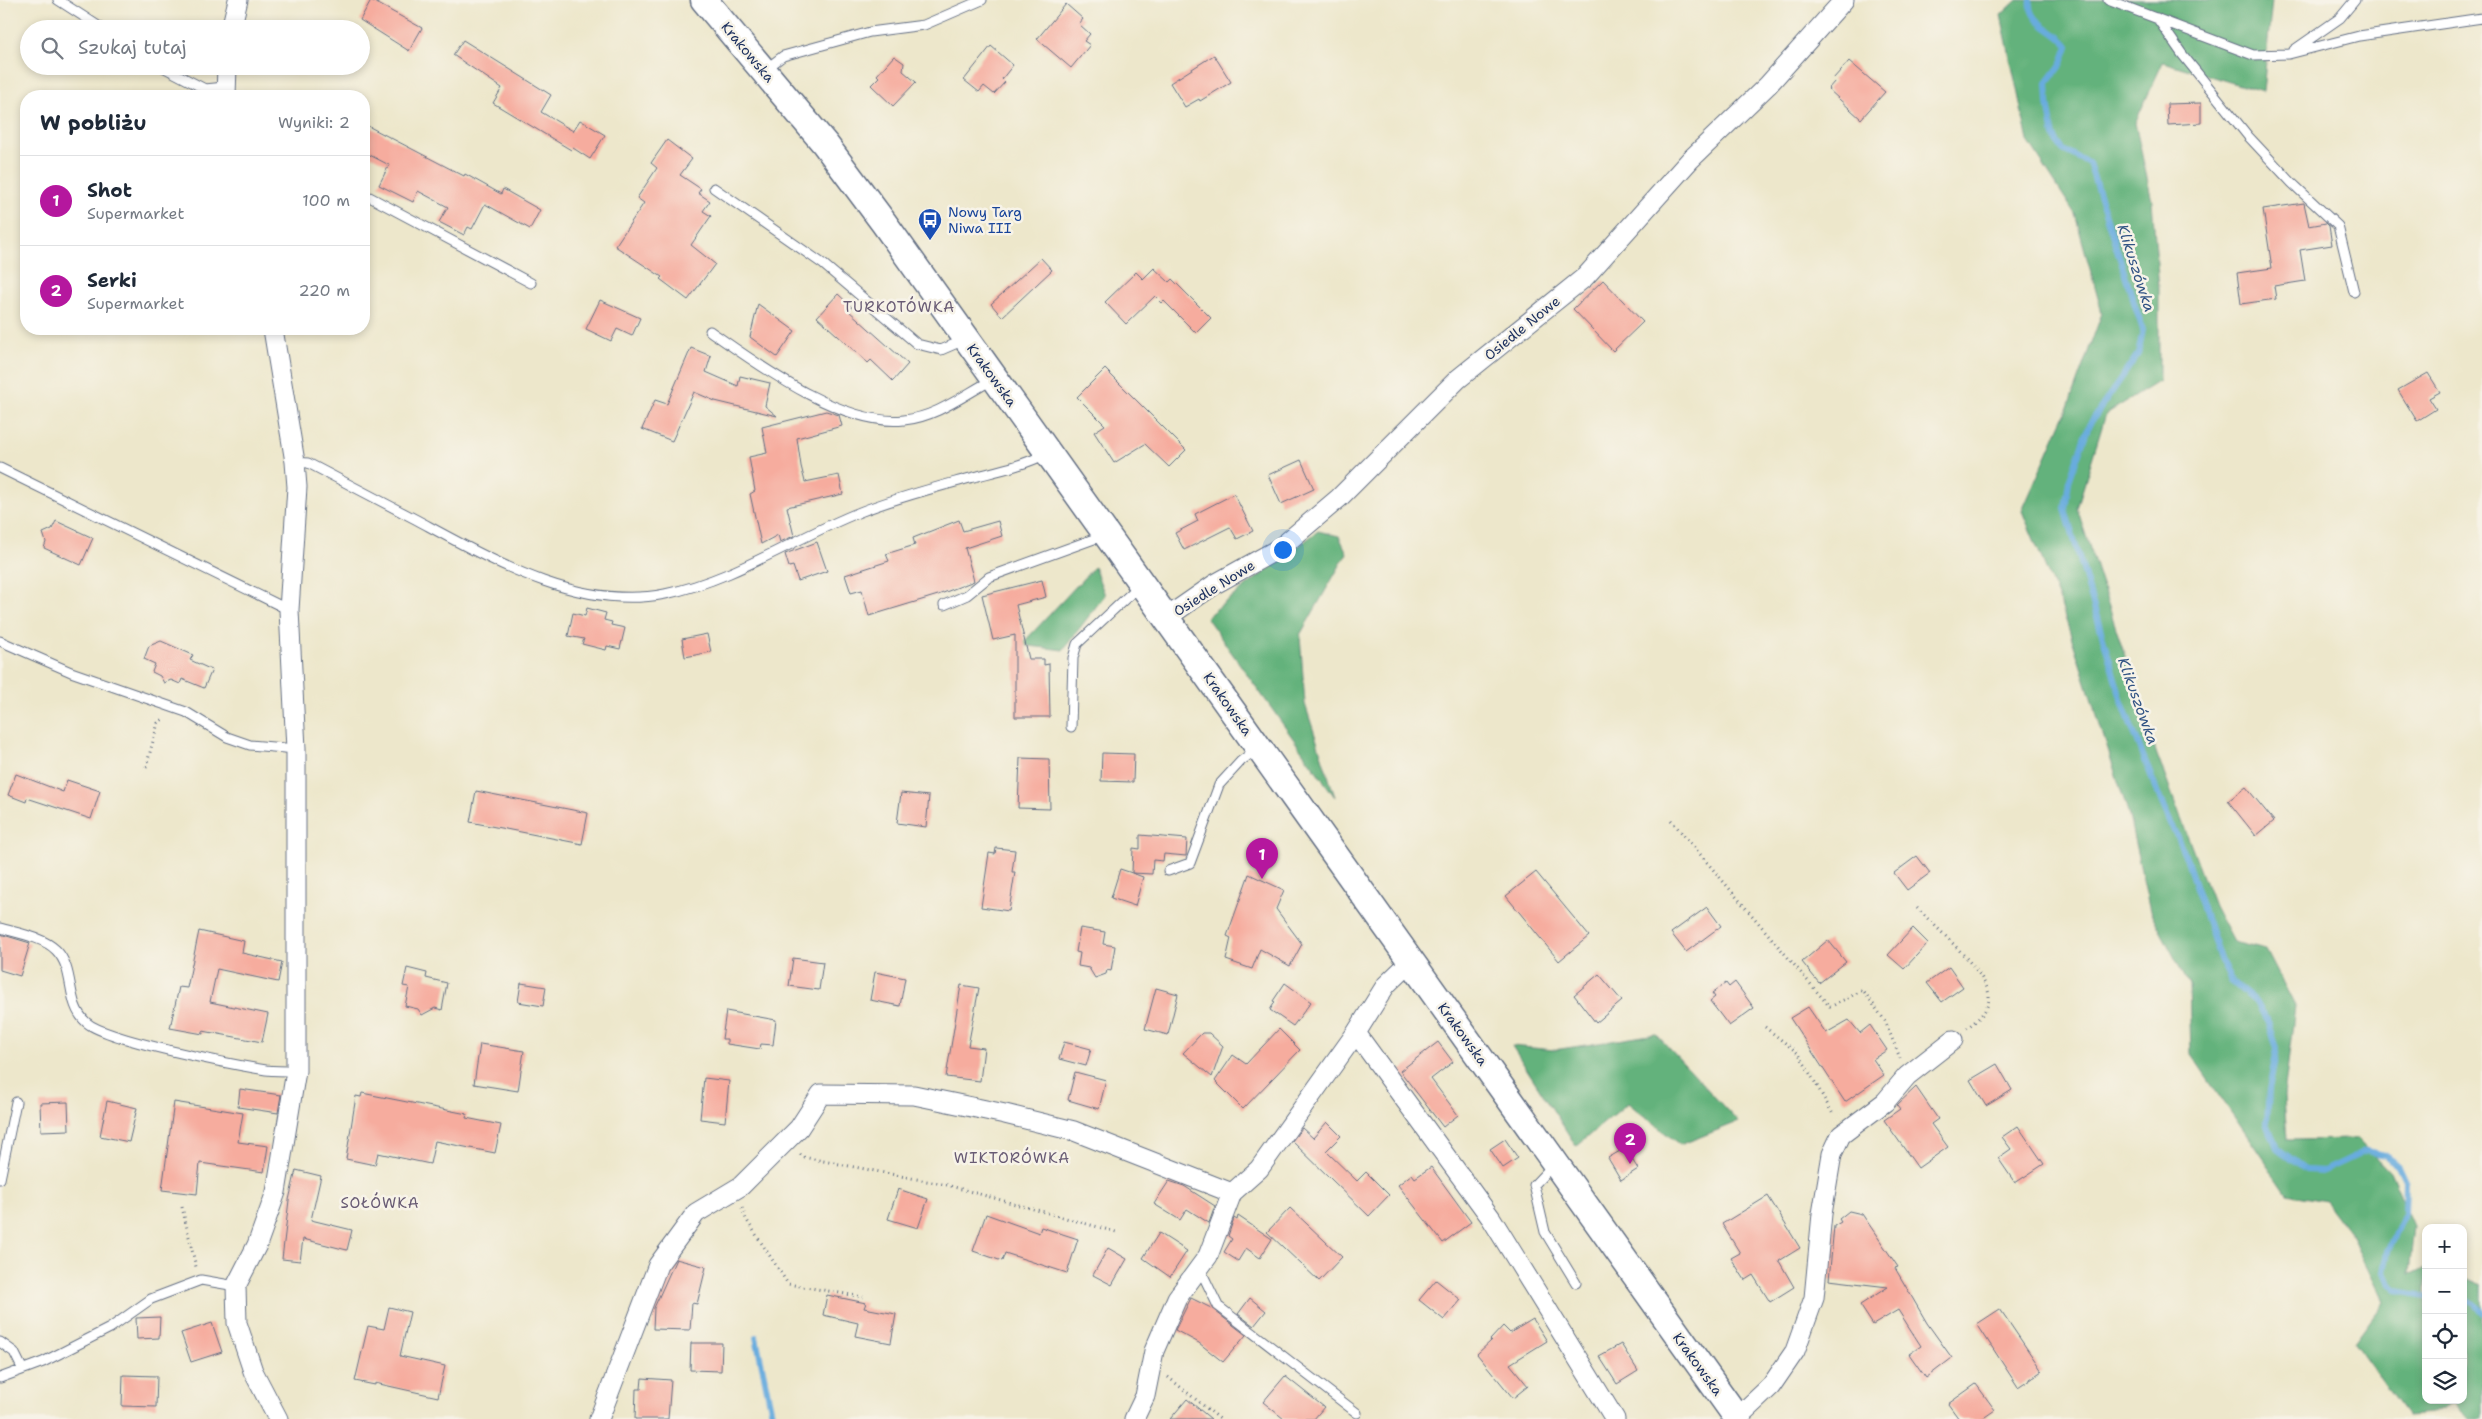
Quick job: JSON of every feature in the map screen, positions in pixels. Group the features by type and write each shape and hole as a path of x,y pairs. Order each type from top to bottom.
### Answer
{"main road":[{"name":"Krakowska","path":"704,0 825,144 1142,583 1738,1418"}],"street":[{"path":"233,20 238,0"},
{"name":"Osiedle Nowe","path":"1166,618 1215,584 1280,548 1339,498 1458,379 1585,276 1690,160 1768,85 1844,0"},
{"path":"225,90 226,75"},
{"path":"274,335 295,462 297,487 288,610 296,749 296,1071 276,1192 258,1245 236,1286 237,1323 253,1371 278,1419"},
{"path":"1134,1419 1145,1396 1154,1351 1177,1298 1208,1256 1232,1193 1259,1169 1356,1033 1386,985 1411,961"},
{"path":"1356,1033 1491,1218 1615,1419"},
{"path":"1738,1418 1771,1386 1795,1350 1814,1298 1822,1214 1832,1154 1841,1136 1884,1102 1907,1076 1953,1040"},
{"path":"599,1419 658,1265 696,1213 742,1186 799,1128 821,1094 914,1095 1074,1131 1232,1193"}],"lane":[{"path":"58,0 89,20"},
{"path":"764,70 783,56 870,32 924,25 982,0"},
{"path":"2108,0 2253,55 2289,54 2359,36 2482,18"},
{"path":"2289,54 2340,18 2355,0"},
{"path":"2157,18 2182,54 2248,136 2292,183 2338,226 2354,292"},
{"path":"179,75 205,89 212,90"},
{"path":"714,188 823,264 917,344 941,350 966,339"},
{"path":"370,197 531,283"},
{"path":"710,331 783,380 828,403 870,418 905,420 923,416 940,410 995,378"},
{"path":"295,462 308,463 467,547 540,580 581,592 628,598 665,594 722,577 860,512 947,484 1028,463 1048,453"},
{"path":"0,468 288,610"},
{"path":"944,605 967,595 989,577 1107,535"},
{"path":"1071,727 1072,658 1077,644 1142,583"},
{"path":"0,641 71,672 186,712 227,737 250,745 296,749"},
{"path":"1168,870 1190,863 1219,784 1241,761 1259,748"},
{"path":"0,928 41,941 56,950 66,967 75,1006 87,1023 116,1036 190,1055 267,1070 296,1071"},
{"path":"0,1179 16,1102"},
{"path":"1555,1163 1534,1185 1545,1232 1576,1283"},
{"path":"1200,1269 1218,1306 1357,1413"},
{"path":"0,1378 22,1368 43,1362 110,1328 151,1299 200,1280 236,1286"},
{"path":"0,1342 14,1352 22,1368"}],"path":[{"path":"146,767 158,723 172,712 186,712"},
{"path":"1671,820 1830,1008 1863,990 1884,1021 1907,1076"},
{"path":"1917,908 1966,958 1987,984 1989,998 1982,1016 1953,1040"},
{"path":"1765,1027 1799,1054 1833,1112 1841,1136"},
{"path":"788,1139 803,1157 947,1185 1116,1232"},
{"path":"734,1190 746,1219 788,1284 863,1298"},
{"path":"182,1207 192,1254 200,1280"},
{"path":"1152,1364 1220,1419"}],"green space":[{"path":"2017,0 2272,0 2263,92 2163,62 2135,123 2152,201 2159,289 2159,381 2106,414 2077,508 2157,755 2214,906 2233,942 2266,950 2295,1006 2284,1096 2287,1140 2358,1139 2390,1172 2414,1227 2409,1273 2422,1270 2422,1404 2451,1404 2432,1414 2407,1416 2354,1343 2384,1302 2352,1237 2325,1201 2287,1194 2191,1054 2189,985 2150,911 2128,812 2060,602 2022,511 2068,407 2102,313 2075,214 2028,141 2001,15"},
{"path":"1318,531 1339,536 1347,553 1300,635 1305,704 1335,797 1206,617"},
{"path":"1094,567 1105,595 1063,650 1021,645"},
{"path":"1656,1034 1738,1122 1680,1145 1628,1103 1576,1146 1512,1046 1554,1050"},
{"path":"2467,1279 2482,1285 2482,1419 2470,1419 2457,1404 2467,1404"}],"building":[{"path":"371,0 422,28 409,51 370,26 370,20 360,20"},
{"path":"1066,4 1083,19 1079,24 1090,34 1084,41 1090,45 1071,68 1037,39"},
{"path":"463,40 551,95 541,112 573,131 580,120 605,135 590,159 573,148 571,150 493,103 502,88 453,55"},
{"path":"991,46 1013,65 1002,79 1005,82 994,94 984,86 979,92 964,80"},
{"path":"1214,55 1231,82 1200,101 1199,99 1185,107 1170,83"},
{"path":"894,56 904,63 903,71 916,82 893,106 871,85 879,77 877,75"},
{"path":"1849,61 1885,92 1861,119 1828,89 1835,81 1833,79"},
{"path":"2201,103 2201,123 2168,125 2167,104"},
{"path":"370,127 464,176 465,174 501,194 503,189 540,210 530,229 485,204 472,229 468,227 464,235 439,222 448,207 418,191 413,202 379,185 389,165 370,155"},
{"path":"667,140 692,159 680,175 701,189 698,193 710,201 703,211 711,216 691,245 715,264 688,300 660,279 662,277 615,246 644,203 637,198 657,168 651,163"},
{"path":"2304,203 2309,226 2326,223 2329,226 2332,245 2300,250 2305,281 2274,286 2276,299 2241,304 2237,273 2272,268 2263,209"},
{"path":"1041,258 1052,270 1002,317 991,304"},
{"path":"1154,268 1169,282 1172,279 1211,318 1196,333 1164,301 1162,303 1155,296 1126,324 1105,302 1136,272 1143,279"},
{"path":"1603,280 1643,322 1613,351 1573,309"},
{"path":"838,294 852,307 849,311 908,364 893,381 871,360 868,363 817,317"},
{"path":"600,300 640,318 632,336 617,329 611,341 586,329"},
{"path":"758,304 795,331 777,357 750,337"},
{"path":"691,348 711,356 706,372 738,386 740,376 770,383 765,406 777,416 715,401 694,392 672,441 642,429 655,400 667,404"},
{"path":"1105,369 1186,450 1169,467 1145,444 1114,463 1094,432 1105,425 1077,397"},
{"path":"2428,373 2440,392 2429,398 2436,409 2417,421 2398,390"},
{"path":"826,411 839,415 842,426 797,438 801,466 805,482 839,475 843,494 787,507 794,536 780,542 778,535 761,544 750,494 755,491 749,457 767,453 762,427"},
{"path":"1301,460 1314,489 1281,504 1268,475"},
{"path":"1234,494 1253,531 1237,539 1230,527 1184,550 1175,533 1198,521 1195,514"},
{"path":"959,520 963,531 998,521 1002,536 965,548 974,581 938,595 869,616 862,590 851,593 845,575 889,561 886,554 915,545 913,538"},
{"path":"56,521 93,538 81,565 44,548 46,542 43,533 52,529"},
{"path":"817,542 827,571 798,581 793,566 789,567 785,554"},
{"path":"1042,580 1046,597 1016,605 1029,659 1044,659 1044,665 1049,664 1050,717 1015,717 1015,635 993,640 982,595"},
{"path":"587,608 606,613 604,620 612,622 611,625 625,628 620,649 607,646 606,650 582,644 584,639 568,636 573,613 585,616"},
{"path":"707,634 711,652 685,657 682,639"},
{"path":"161,641 193,655 190,660 212,670 204,688 182,679 180,684 171,680 164,683 160,676 152,672 155,664 144,659 149,646"},
{"path":"1102,753 1134,754 1133,782 1101,781"},
{"path":"1020,758 1049,759 1050,809 1018,808"},
{"path":"16,774 63,792 67,780 100,791 91,819 27,798 26,802 8,795"},
{"path":"2246,787 2274,821 2256,836 2228,801"},
{"path":"476,791 588,813 582,844 470,822"},
{"path":"901,793 929,796 926,827 897,823"},
{"path":"1140,835 1187,839 1186,856 1164,854 1163,861 1153,860 1152,874 1132,873 1133,848 1140,849"},
{"path":"996,848 1015,850 1012,872 1015,872 1009,911 981,907 989,853 995,854"},
{"path":"1917,856 1930,873 1907,890 1894,873"},
{"path":"1120,869 1143,877 1135,906 1111,898"},
{"path":"1536,872 1589,936 1559,961 1506,896"},
{"path":"1249,874 1284,890 1276,909 1302,944 1290,966 1260,949 1252,969 1226,960 1231,938 1227,936"},
{"path":"1707,907 1721,926 1686,952 1671,933"},
{"path":"1080,928 1105,932 1103,944 1115,946 1111,971 1107,970 1106,974 1095,978 1089,968 1078,966 1080,953 1076,952"},
{"path":"1913,928 1928,943 1904,969 1888,955"},
{"path":"199,931 244,941 242,953 282,962 278,982 217,969 210,1002 268,1014 262,1042 203,1031 203,1034 170,1028 179,987 187,988"},
{"path":"0,934 30,943 20,976 0,970"},
{"path":"1828,940 1846,962 1819,983 1802,962"},
{"path":"793,958 823,962 819,990 789,986"},
{"path":"1949,967 1963,987 1942,1002 1927,983"},
{"path":"407,968 427,973 426,978 447,983 442,1010 435,1008 422,1015 418,1009 405,1006 409,987 403,986"},
{"path":"875,972 905,978 900,1006 870,1000"},
{"path":"1599,974 1622,1001 1596,1023 1574,995"},
{"path":"1735,982 1754,1008 1729,1026 1710,1001 1715,997 1712,993 1726,983 1729,987"},
{"path":"521,983 546,987 543,1006 518,1002"},
{"path":"1285,983 1311,1002 1293,1026 1270,1010 1275,1002 1273,1001"},
{"path":"961,985 979,988 968,1046 984,1048 980,1081 946,1077"},
{"path":"1156,988 1178,994 1168,1035 1145,1029"},
{"path":"1808,1007 1826,1033 1849,1020 1860,1033 1870,1025 1887,1050 1873,1059 1884,1075 1845,1102 1790,1018"},
{"path":"726,1011 776,1020 773,1045 761,1044 760,1049 727,1044 727,1039 722,1039"},
{"path":"1279,1029 1300,1050 1243,1109 1215,1081 1233,1055 1246,1064"},
{"path":"1202,1033 1209,1033 1223,1046 1212,1077 1183,1053"},
{"path":"1064,1042 1091,1049 1086,1066 1059,1059"},
{"path":"1438,1042 1453,1062 1431,1079 1458,1115 1443,1127 1400,1071"},
{"path":"480,1044 524,1051 518,1091 474,1084"},
{"path":"1997,1064 2012,1090 1986,1106 1970,1080"},
{"path":"1075,1072 1106,1080 1099,1109 1068,1100"},
{"path":"704,1078 729,1081 725,1122 700,1119"},
{"path":"1916,1087 1938,1119 1931,1124 1948,1147 1918,1168 1884,1120 1900,1109 1897,1105"},
{"path":"240,1089 281,1095 278,1113 238,1107"},
{"path":"362,1093 467,1114 466,1118 501,1125 495,1153 435,1141 430,1164 378,1153 375,1165 346,1159 356,1096 361,1097"},
{"path":"107,1101 137,1108 129,1142 100,1136"},
{"path":"68,1102 69,1130 41,1131 40,1103"},
{"path":"174,1102 243,1113 238,1142 268,1146 264,1172 200,1163 197,1194 162,1190"},
{"path":"1327,1122 1341,1136 1326,1151 1357,1181 1366,1172 1389,1195 1369,1216 1292,1141 1302,1128 1313,1138"},
{"path":"2018,1126 2044,1164 2015,1183 1998,1158 2011,1149 2002,1137"},
{"path":"1505,1139 1518,1158 1503,1168 1490,1149"},
{"path":"1625,1148 1638,1169 1621,1180 1608,1158"},
{"path":"1431,1167 1471,1222 1443,1243 1398,1185 1412,1174 1415,1178"},
{"path":"296,1170 321,1176 311,1220 352,1230 347,1250 303,1239 300,1261 282,1259 289,1200"},
{"path":"1169,1181 1184,1186 1215,1206 1209,1223 1187,1209 1180,1220 1154,1204"},
{"path":"898,1189 928,1199 918,1228 888,1219"},
{"path":"1768,1196 1800,1248 1779,1261 1794,1287 1770,1302 1753,1275 1745,1280 1731,1258 1740,1253 1722,1224"},
{"path":"1290,1208 1342,1257 1319,1281 1267,1232"},
{"path":"1849,1211 1862,1214 1898,1267 1895,1268 1927,1323 1952,1358 1926,1378 1909,1354 1921,1346 1898,1310 1873,1325 1860,1305 1888,1287 1829,1280 1834,1226 1841,1222 1839,1219"},
{"path":"986,1214 1039,1233 1041,1227 1078,1239 1067,1273 1005,1253 1002,1261 973,1251"},
{"path":"1238,1216 1272,1239 1260,1258 1246,1248 1238,1261 1224,1252 1232,1239 1228,1236 1234,1218 1237,1220"},
{"path":"1159,1233 1187,1251 1170,1277 1143,1258"},
{"path":"1108,1248 1127,1259 1112,1285 1093,1275"},
{"path":"676,1259 706,1267 697,1304 692,1303 690,1330 653,1329 654,1308"},
{"path":"1436,1280 1461,1300 1444,1320 1419,1300"},
{"path":"827,1295 866,1303 864,1308 896,1314 891,1343 855,1336 858,1323 823,1315"},
{"path":"1191,1298 1211,1308 1246,1335 1223,1362 1199,1343 1175,1330"},
{"path":"1250,1298 1266,1311 1254,1326 1238,1314"},
{"path":"389,1307 410,1312 400,1356 445,1366 438,1397 375,1383 375,1385 355,1381 368,1326 384,1329"},
{"path":"2000,1309 2042,1371 2018,1387 1977,1324"},
{"path":"160,1317 159,1338 137,1339 136,1318"},
{"path":"1533,1319 1547,1341 1510,1364 1528,1386 1513,1398 1477,1354 1503,1326 1510,1333"},
{"path":"212,1323 222,1352 191,1362 181,1333"},
{"path":"691,1343 722,1343 721,1371 690,1370"},
{"path":"1621,1344 1638,1371 1617,1384 1599,1356"},
{"path":"123,1375 157,1376 156,1407 122,1406"},
{"path":"1285,1376 1324,1407 1314,1419 1284,1419 1263,1402"},
{"path":"642,1378 671,1380 668,1419 635,1419 636,1389 641,1389"},
{"path":"1976,1384 1995,1410 1982,1419 1959,1419 1948,1404"},
{"path":"1187,1399 1211,1419 1170,1419"}],"waterway":[{"name":"Klikuszówka","path":"2031,0 2031,8 2038,21 2068,46 2062,63 2047,83 2048,103 2054,137 2063,150 2089,163 2143,330 2138,354 2089,425 2069,481 2065,509 2122,702 2161,801 2185,855 2220,959 2231,981 2258,1004 2269,1025 2277,1048 2269,1090 2267,1122 2277,1148 2306,1170 2324,1171 2366,1151 2385,1155 2398,1166 2406,1183 2405,1214 2388,1251 2384,1272 2389,1284 2396,1291 2422,1295"},
{"name":"Klikuszówka","path":"2467,1301 2473,1303 2482,1312"},
{"path":"756,1337 773,1419"}],"place":[{"name":"Nowy Targ Niwa III","path":"930,241"},
{"name":"Shot","path":"1262,879"},
{"name":"Serki","path":"1630,1164"}],"district":[{"name":"TURKOTÓWKA","path":"899,307"},
{"name":"WIKTORÓWKA","path":"1012,1158"},
{"name":"SOŁÓWKA","path":"380,1203"}]}
